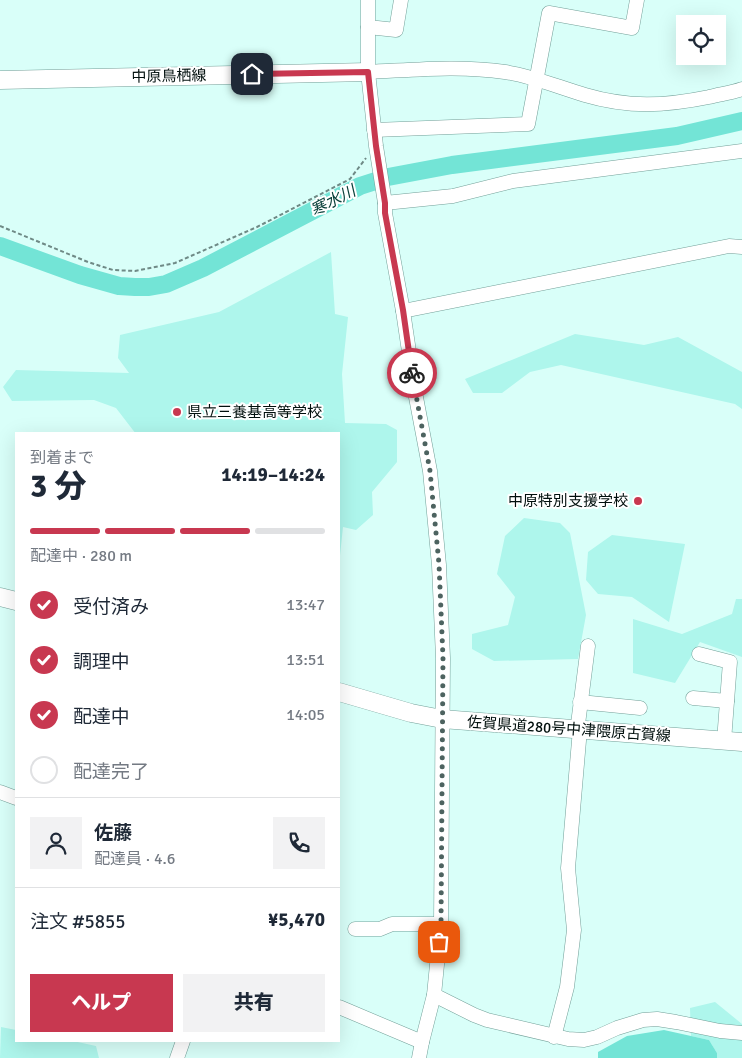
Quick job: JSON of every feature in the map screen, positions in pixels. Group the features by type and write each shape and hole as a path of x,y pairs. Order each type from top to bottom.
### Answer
{"main road":[{"name":"中原鳥栖線","path":"0,80 368,72"},
{"path":"0,597 15,601"},
{"name":"佐賀県道280号中津隈原古賀線","path":"340,692 412,713 442,719 742,742"}],"street":[{"path":"368,0 368,72 378,165 415,392 430,471 439,564 443,658 441,924 434,995 419,1058"},
{"path":"368,27 396,30 401,0"},
{"path":"374,130 528,124 549,13 632,28 637,0"},
{"path":"368,72 472,68 507,72 587,96 618,103 644,105 683,102 742,89"},
{"path":"385,203 453,196 513,181 742,150"},
{"path":"403,310 729,246 742,248"},
{"path":"554,1037 567,987 574,930 568,868 580,729 578,724 588,646"},
{"path":"698,654 730,662 724,740"},
{"path":"693,698 727,701"},
{"path":"580,702 640,708"},
{"path":"0,792 15,798"},
{"path":"355,929 380,929 392,924 441,924"},
{"path":"434,995 487,1020 568,1040 584,1040 597,1037 617,1028 643,1020 676,1022 742,1034"},
{"path":"340,1007 422,1042"},
{"path":"177,1058 182,1042"}],"path":[{"path":"0,226 88,262 113,270 136,271 175,263 258,227 350,179 376,146"}],"shaded area":[{"name":"県立三養基高等学校","path":"331,252 335,314 348,317 342,374 345,423 386,424 397,430 397,462 372,492 373,515 356,530 343,527 340,556 340,432 134,432 116,408 94,400 12,401 3,387 16,370 129,373 118,358 120,335 219,312"},
{"path":"575,334 644,345 678,337 742,372 742,409 735,404 561,365 530,372 502,393 473,393 465,379"},
{"path":"524,518 560,523 570,533 586,615 578,659 494,661 472,649 472,634 508,625 515,597 497,574 505,536"},
{"path":"612,535 685,544 669,622 632,597 598,594 586,580 588,552"},
{"path":"736,599 742,599 742,657 700,642 675,683 633,673 633,619 682,634 732,614"},
{"path":"715,1002 742,1024 742,1058 717,1058 717,1053 709,1040 691,1036 690,1008"},
{"path":"1,1027 15,1030 15,1042 78,1042 96,1046 99,1058 0,1058"},
{"path":"664,1030 709,1040 717,1053 717,1058 598,1058 598,1052 627,1036"}],"waterway":[{"name":"寒水川","path":"0,246 80,275 119,286 149,287 166,284 203,268 360,186 388,177 452,165 677,136 742,121"}],"way so far":[{"path":"412,373 430,471 439,564 443,658 441,924 439,942"}],"place":[{"name":"県立三養基高等学校","path":"177,412"},
{"name":"中原特別支援学校","path":"638,501"}],"route":[{"path":"252,74 368,72 385,213 403,310 412,373"}]}
